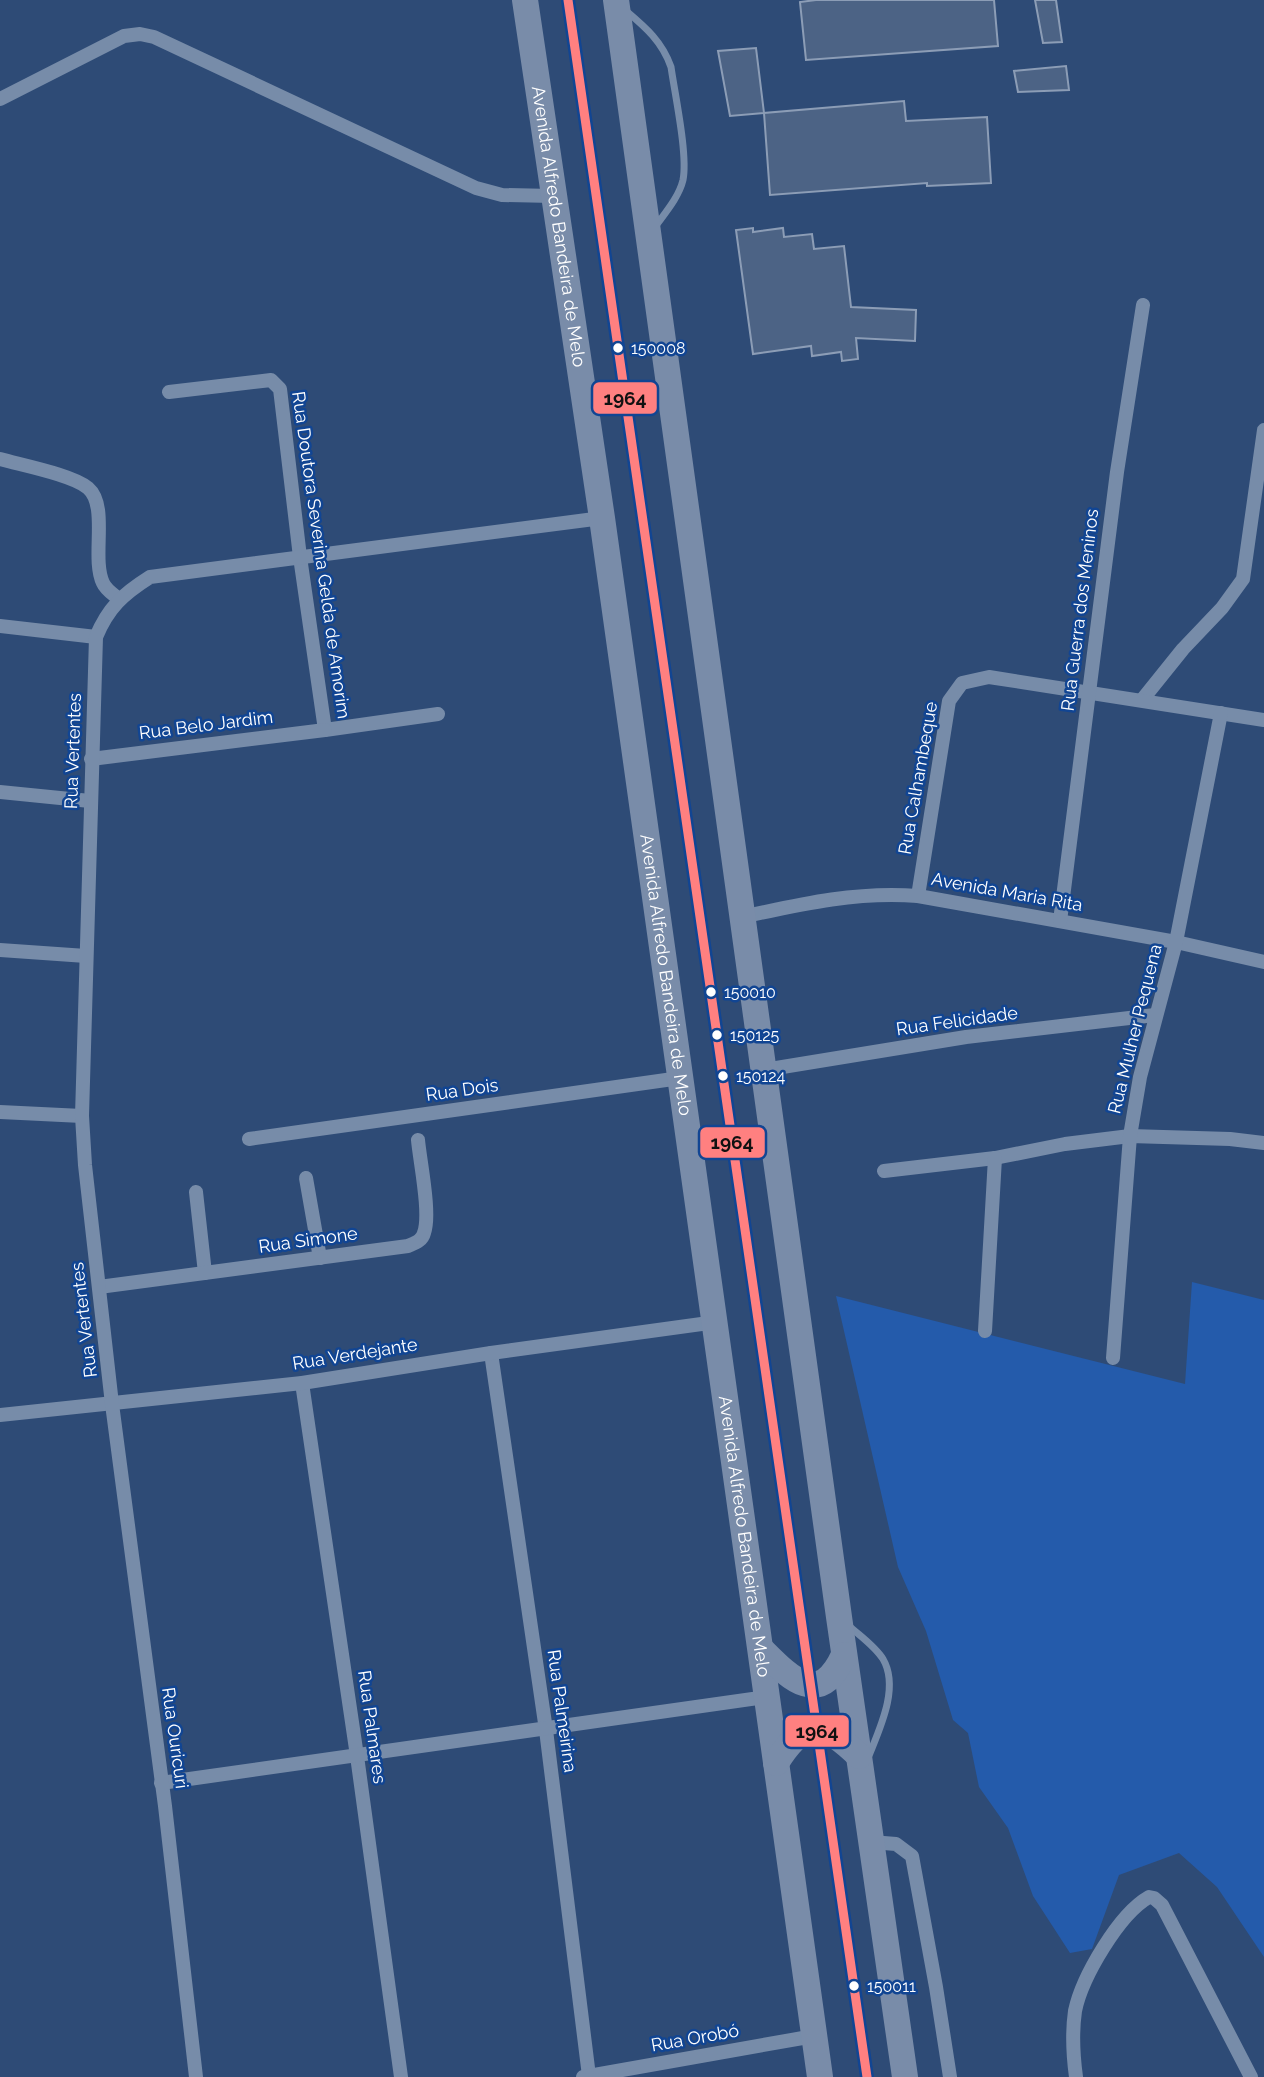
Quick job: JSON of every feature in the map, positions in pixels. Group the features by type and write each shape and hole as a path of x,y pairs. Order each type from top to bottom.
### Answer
{"highway":[{"name":"Avenida Alfredo Bandeira de Melo","path":"525,0 602,518 820,2077"},
{"path":"616,1 905,2077"},
{"path":"761,1649 786,1673 798,1682 808,1685 820,1682 837,1671 845,1655"},
{"path":"776,1763 785,1749 804,1731 816,1728 832,1733 861,1766"}],"street":[{"path":"0,99 124,36 140,34 154,37 476,188 502,195 553,196"},
{"name":"Rua Guerra dos Meninos","path":"1060,921 1117,472 1143,305"},
{"name":"Rua Doutora Severina Gelda de Amorim","path":"169,392 271,380 280,389 300,557 325,730 438,714"},
{"path":"1142,700 1174,659 1222,608 1243,579 1264,430"},
{"path":"0,459 62,477 89,489 96,498 98,512 100,574 104,585 119,598"},
{"name":"Rua Vertentes","path":"113,1404 85,1165 82,1116 96,638 103,621 119,598 150,578 602,518"},
{"path":"0,626 96,638"},
{"name":"Rua Calhambeque","path":"918,895 949,701 956,689 967,681 989,677 1264,720"},
{"name":"Rua Mulher Pequena","path":"1113,1358 1130,1136 1140,1077 1176,942 1221,713"},
{"name":"Rua Belo Jardim","path":"91,759 325,730"},
{"path":"0,792 90,801"},
{"name":"Avenida Maria Rita","path":"742,917 824,899 888,893 918,895 1176,942 1264,962"},
{"path":"0,950 86,956"},
{"name":"Rua Felicidade","path":"764,1070 966,1037 1155,1015"},
{"name":"Rua Dois","path":"249,1139 680,1078"},
{"path":"0,1112 82,1116"},
{"path":"884,1171 996,1158 1065,1144 1130,1136 1230,1139 1264,1143"},
{"name":"Rua Simone","path":"99,1287 408,1246 418,1242 424,1234 426,1218 418,1140"},
{"path":"985,1331 996,1158"},
{"path":"306,1178 320,1258"},
{"path":"196,1192 205,1273"},
{"name":"Rua Verdejante","path":"0,1415 302,1383 491,1353 716,1322"},
{"name":"Rua Palmeirina","path":"491,1353 546,1730 586,2077"},
{"name":"Rua Palmares","path":"302,1383 401,2077"},
{"name":"Rua Ouricuri","path":"113,1404 196,2077"},
{"path":"161,1783 766,1697"},
{"path":"871,1842 896,1844 912,1856 950,2077"},
{"path":"1076,2077 1073,2054 1076,2010 1090,1971 1120,1924 1149,1897 1162,1905 1251,2077"},
{"name":"Rua Orobó","path":"586,2077 814,2036"}],"lane":[{"path":"568,0 808,1685 867,2077"},
{"path":"616,1 655,36 671,66 684,161 683,180 677,195 649,236"},
{"path":"839,1617 878,1652 887,1667 889,1677 886,1705 861,1766"}],"shaded area":[{"path":"1192,1282 1264,1300 1264,1957 1217,1887 1179,1853 1119,1875 1092,1949 1070,1953 1033,1896 1008,1828 979,1787 968,1733 953,1720 926,1631 898,1567 836,1296 1185,1384"}],"building":[{"path":"994,0 998,46 806,60 800,2"},
{"path":"1035,0 1056,0 1062,42 1043,43"},
{"path":"756,48 764,113 730,116 718,51"},
{"path":"1066,66 1069,90 1018,92 1014,71"},
{"path":"904,101 906,121 987,117 991,183 927,186 927,183 770,195 764,113"},
{"path":"753,228 753,232 783,228 784,237 812,234 814,249 844,246 851,307 916,310 915,341 856,338 858,359 842,361 841,352 812,356 811,346 753,354 736,230"}],"transit line":[{"name":"1964","path":"568,0 867,2077"}],"place":[{"name":"150008","path":"618,348"},
{"name":"150010","path":"711,992"},
{"name":"150125","path":"717,1035"},
{"name":"150124","path":"723,1076"},
{"name":"150011","path":"854,1986"}]}
